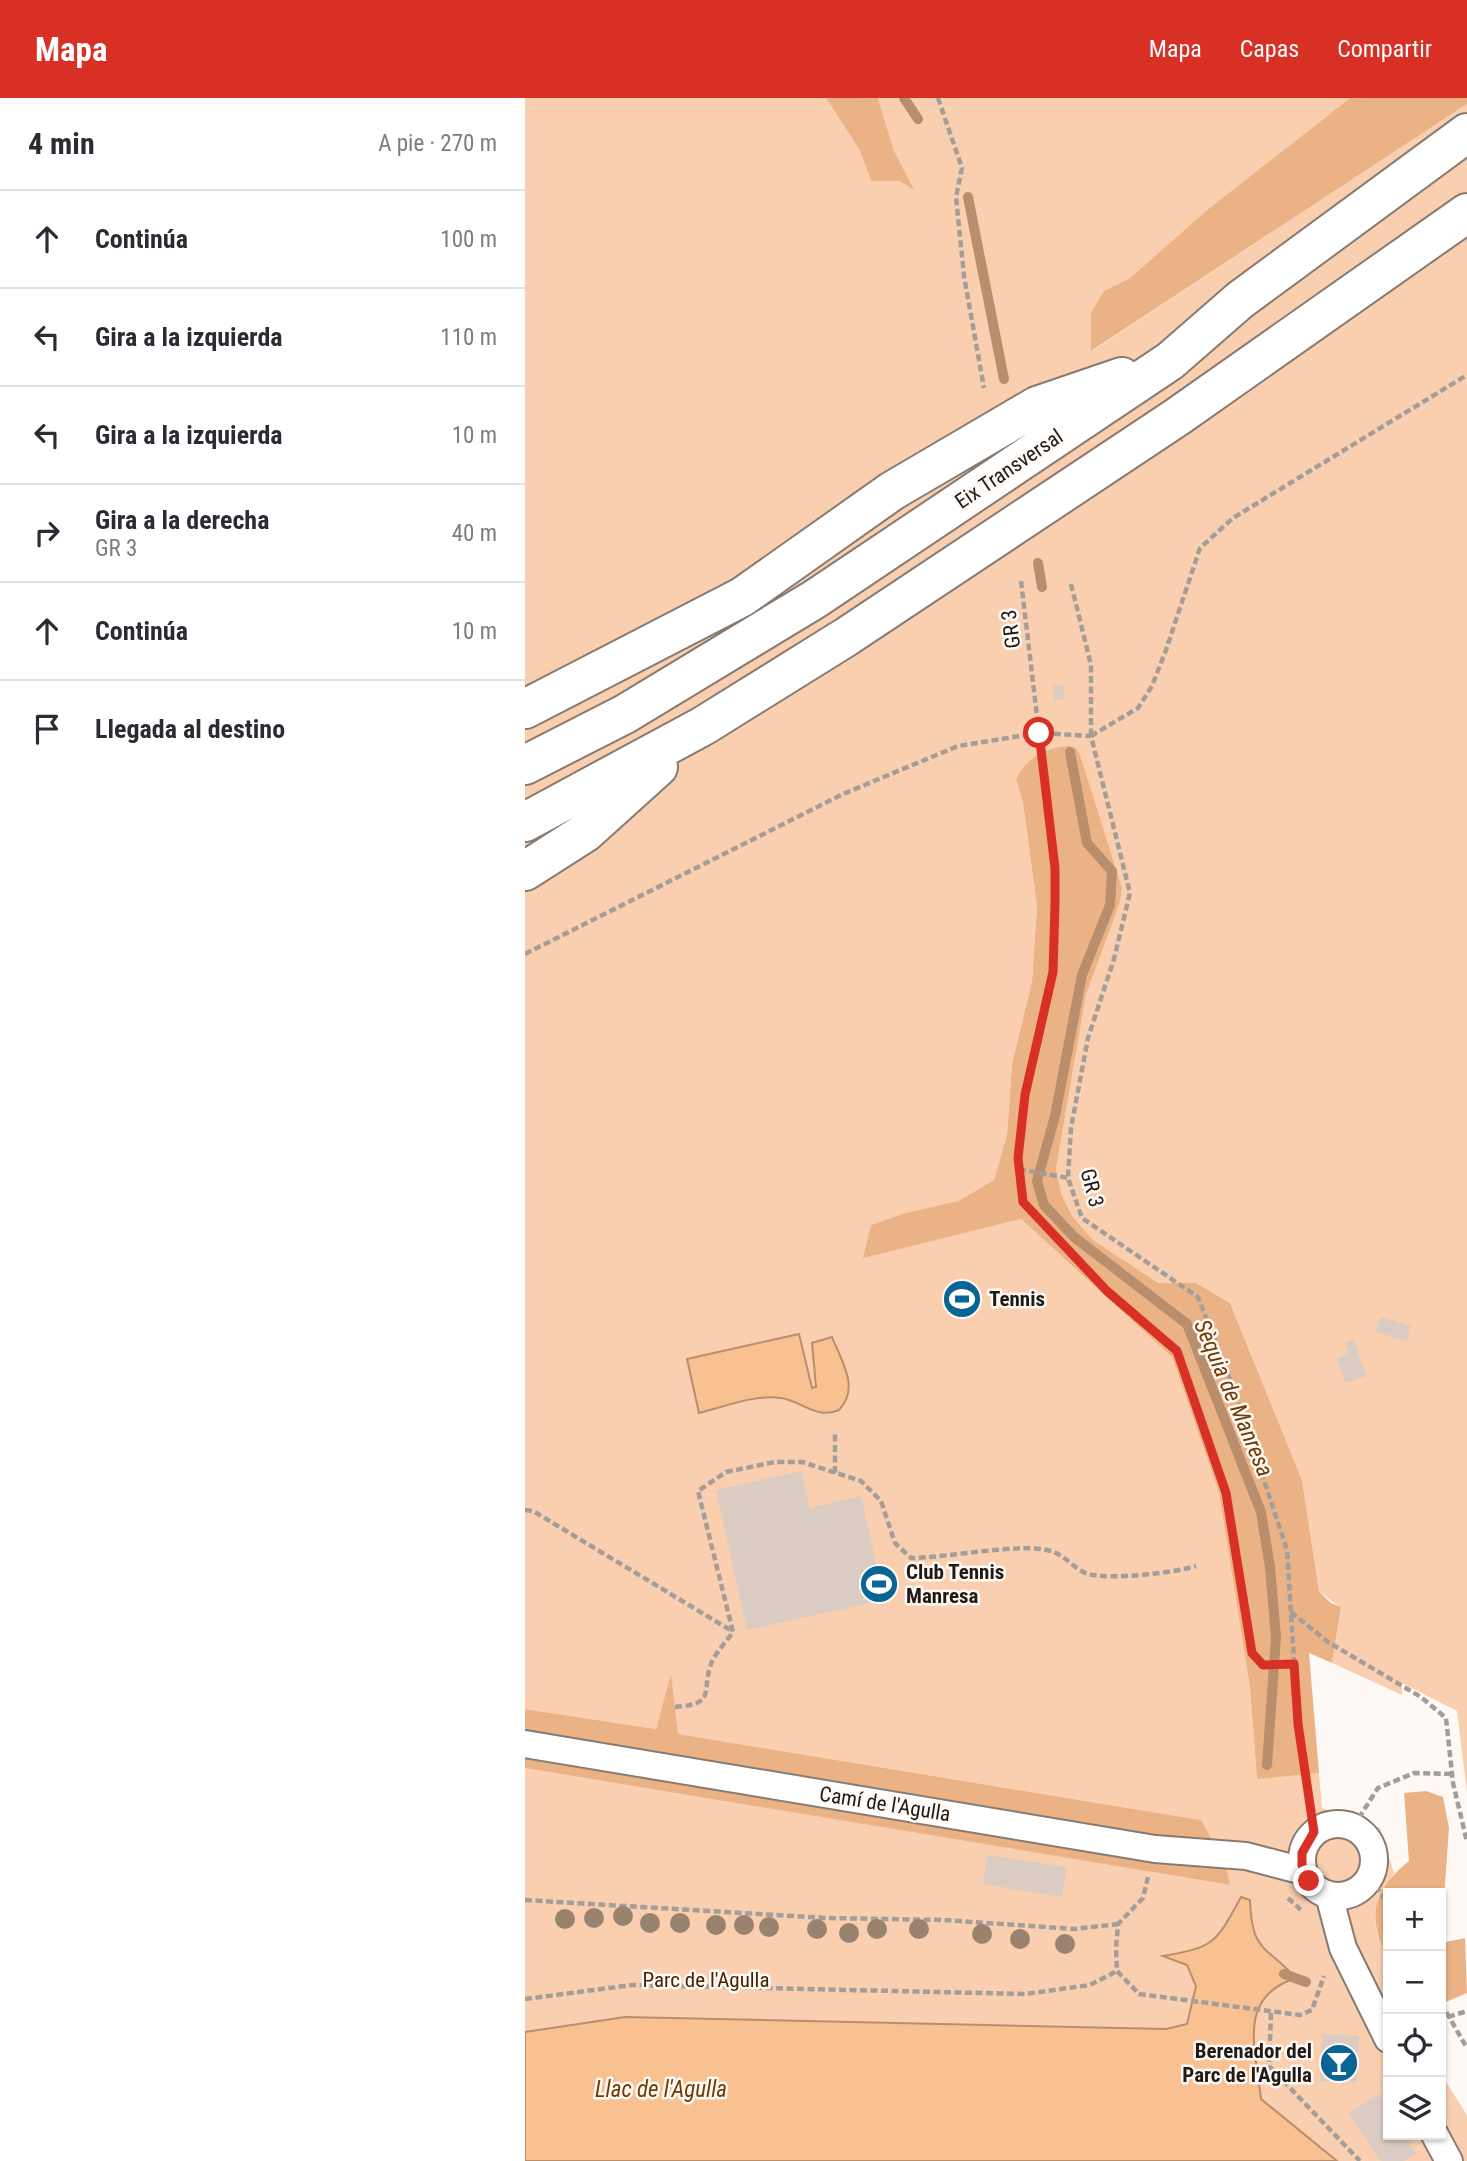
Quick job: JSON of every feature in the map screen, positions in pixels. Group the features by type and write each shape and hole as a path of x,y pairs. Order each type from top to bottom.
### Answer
{"highway":[{"name":"Eix Transversal","path":"525,765 625,714 815,599 1170,361 1240,300 1467,133"},
{"path":"525,821 703,726 846,637 1177,417 1467,213"},
{"path":"525,709 742,597 892,491 1037,405 1170,361"},
{"path":"525,871 586,832 703,726"}],"street":[{"name":"Camí de l'Agulla","path":"525,1744 1155,1849 1246,1856 1307,1850"},
{"path":"1350,1888 1313,1886 1307,1850 1336,1823 1353,1827 1367,1838 1373,1849 1374,1866 1350,1888 1343,1948 1383,2029"},
{"path":"1438,2140 1449,2161"}],"path":[{"path":"938,98 962,168 956,197 964,276 984,387"},
{"path":"525,954 843,794 958,746 1039,733 1091,736 1138,708 1151,686 1201,548 1233,518 1467,375"},
{"name":"GR 3","path":"1021,581 1055,868 1053,972 1025,1095 1019,1169 1023,1202 1107,1291 1177,1351 1226,1493 1252,1653 1263,1665 1294,1664"},
{"name":"GR 3","path":"1071,584 1091,665 1091,736 1130,893 1114,959 1088,1038 1072,1128 1068,1178 1082,1218 1198,1297 1236,1395 1287,1550 1307,1850"},
{"path":"1019,1169 1068,1178"},
{"path":"835,1432 835,1473"},
{"path":"675,1707 691,1706 702,1700 710,1684 711,1664 733,1632 698,1491 726,1472 775,1462 802,1462 861,1481 881,1501 895,1543 911,1558 945,1558 1011,1549 1051,1551 1088,1574 1146,1575 1196,1566"},
{"path":"525,1510 533,1511 733,1632"},
{"path":"1291,1612 1328,1642 1421,1697 1446,1718 1452,1774 1467,1842"},
{"path":"1353,1827 1377,1788 1414,1773 1452,1774"},
{"path":"525,1900 826,1918 944,1920 1075,1929 1118,1924 1143,1898 1150,1871"},
{"path":"1350,1888 1383,1902"},
{"path":"1118,1924 1117,1971 1139,1994 1300,2015 1312,2010 1327,1969"},
{"path":"525,1999 632,1985 1025,1994 1090,1985 1117,1971"},
{"path":"1448,2017 1467,2011"},
{"path":"1271,2013 1269,2066 1360,2161"},
{"path":"1446,2013 1467,2048"}],"green space":[{"name":"Parc de l'Agulla","path":"525,98 826,98 860,151 871,181 899,181 912,189 894,151 878,98 1350,98 1207,210 1130,278 1104,291 1092,351 1467,104 1467,1793 1457,1711 1402,1683 1402,1695 1332,1663 1341,1608 1319,1591 1302,1480 1230,1303 1196,1283 1158,1284 1093,1240 1073,1217 1062,1196 1056,1169 1086,995 1120,902 1122,888 1068,746 1037,755 1020,771 1016,779 1023,803 1037,906 1032,981 1012,1064 1007,1135 994,1180 958,1201 905,1213 871,1225 864,1257 1021,1219 1172,1357 1219,1493 1250,1688 1257,1778 1319,1773 1322,1808 1380,1828 1394,1873 1383,1888 1376,1915 1383,1947 1383,2140 1446,2140 1446,2082 1467,2115 1467,2161 525,2161 525,1768 1230,1885 1201,1820 678,1734 671,1677 656,1729 525,1709"}],"shaded area":[{"path":"826,98 878,98 894,151 914,190 899,181 871,181 860,151"},
{"path":"1350,98 1467,98 1467,104 1091,351 1091,313 1104,291 1130,278 1207,210"},
{"path":"1068,746 1076,748 1080,755 1122,888 1120,902 1086,995 1056,1169 1062,1196 1073,1217 1093,1240 1158,1283 1196,1283 1230,1303 1302,1480 1319,1591 1331,1603 1341,1607 1332,1663 1309,1653 1319,1773 1257,1779 1250,1688 1219,1493 1172,1357 1021,1219 863,1258 871,1225 905,1213 958,1201 994,1180 1007,1135 1012,1064 1032,981 1037,906 1023,803 1016,779 1020,771 1037,755"},
{"path":"671,1674 678,1734 1201,1820 1225,1863 1230,1885 525,1768 525,1709 656,1729"},
{"path":"1426,1791 1443,1797 1449,1828 1445,1888 1384,1888 1409,1861 1404,1793"},
{"path":"1383,1890 1383,1948 1375,1917"},
{"path":"1465,1938 1467,1993 1446,2002 1446,1951 1446,1942"}],"water":[{"path":"799,1334 812,1388 816,1387 812,1343 832,1337 849,1384 845,1402 839,1410 824,1413 789,1400 771,1397 750,1399 699,1413 687,1359"},
{"name":"Llac de l'Agulla","path":"1241,1897 1250,1900 1257,1939 1296,1978 1277,1987 1265,1998 1257,2012 1254,2044 1261,2099 1337,2161 525,2161 525,2032 625,2017 1166,2029 1187,2024 1196,1986 1187,1965 1163,1956 1204,1946 1212,1940 1226,1924"}],"building":[{"path":"1063,685 1065,699 1055,700 1053,686"},
{"path":"1380,1317 1411,1326 1407,1341 1376,1332"},
{"path":"1354,1340 1366,1376 1345,1383 1337,1359 1349,1354 1345,1343"},
{"path":"801,1471 810,1508 861,1496 884,1600 747,1630 716,1490"},
{"path":"987,1855 1067,1867 1062,1897 983,1884"},
{"path":"1322,2034 1359,2036 1357,2083 1320,2081"},
{"path":"1379,2094 1383,2101 1383,2140 1408,2140 1416,2153 1404,2161 1381,2161 1349,2113"}],"waterway":[{"name":"Sèquia de Manresa","path":"904,98 918,119"},
{"name":"Sèquia de Manresa","path":"968,197 1004,379"},
{"name":"Sèquia de Manresa","path":"1038,563 1042,587"},
{"name":"Sèquia de Manresa","path":"1070,752 1087,843 1112,871 1110,905 1082,975 1055,1116 1037,1181 1044,1205 1074,1237 1187,1324 1261,1512 1270,1567 1276,1637 1267,1765"},
{"path":"1284,1974 1306,1982"}],"place":[{"name":"Tennis","path":"962,1299"},
{"name":"Club Tennis Manresa","path":"879,1584"},
{"name":"Berenador del Parc de l'Agulla","path":"1339,2063"}],"route":[{"path":"1039,733 1045,804 1055,868 1053,972 1025,1095 1018,1158 1023,1202 1107,1291 1177,1351 1226,1493 1252,1653 1263,1665 1294,1664 1298,1724 1314,1832 1306,1841 1302,1853 1302,1865 1309,1881"}]}
